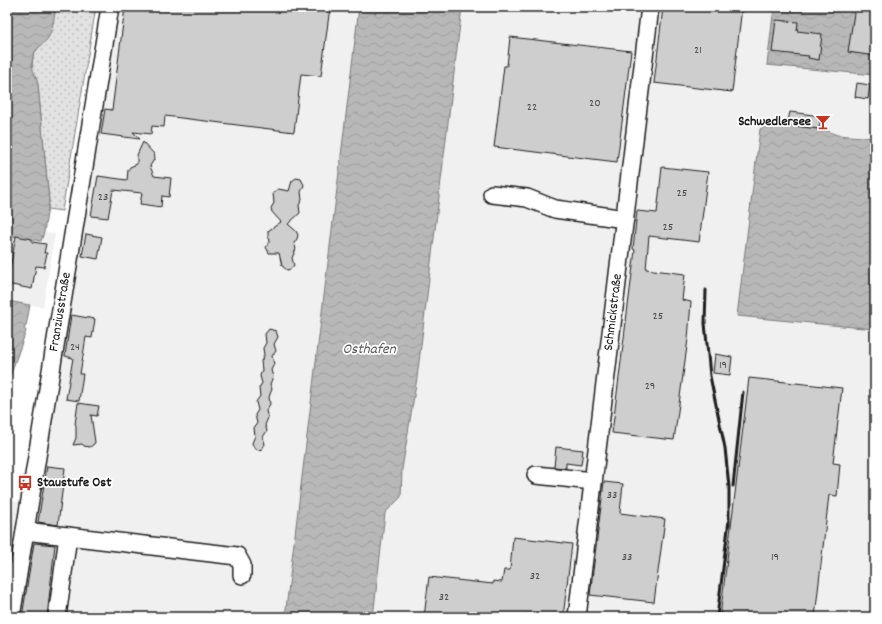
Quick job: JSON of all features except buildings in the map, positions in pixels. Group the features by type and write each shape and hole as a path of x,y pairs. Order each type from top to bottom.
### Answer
{"street":[{"name":"Franziusstraße","path":"11,617 110,7"},
{"name":"Schmickstraße","path":"577,617 650,7"},
{"path":"492,194 527,198 555,209 624,219"},
{"path":"536,475 593,481"},
{"path":"25,531 237,556 242,566 242,575"},
{"path":"57,617 68,536"}],"shaded area":[{"path":"56,7 96,7 62,211 48,209 49,201 38,85 32,69 33,55 51,31"},
{"name":"Osthafen","path":"110,7 875,7 875,617 7,617 7,500 29,504"},
{"path":"7,194 48,209 44,232 55,234 43,307 7,301"}],"water":[{"path":"7,7 56,7 50,34 35,51 32,59 33,69 38,85 49,201 41,241 7,235"},
{"name":"Osthafen","path":"359,7 462,7 417,378 402,469 401,497 385,513 373,617 285,617"},
{"path":"774,7 875,7 875,75 767,65"},
{"name":"Schwedlersee","path":"774,123 818,129 819,127 837,135 875,138 874,329 737,316 760,129"},
{"path":"7,301 30,305 26,326 24,328 26,331 7,385"}],"railway":[{"path":"706,290 705,323 710,376 725,448 729,487 729,525"},
{"path":"733,486 743,392"},
{"path":"717,617 729,520"}],"place":[{"name":"Schwedlersee","path":"823,122"},
{"name":"Staustufe Ost","path":"25,483"}]}
